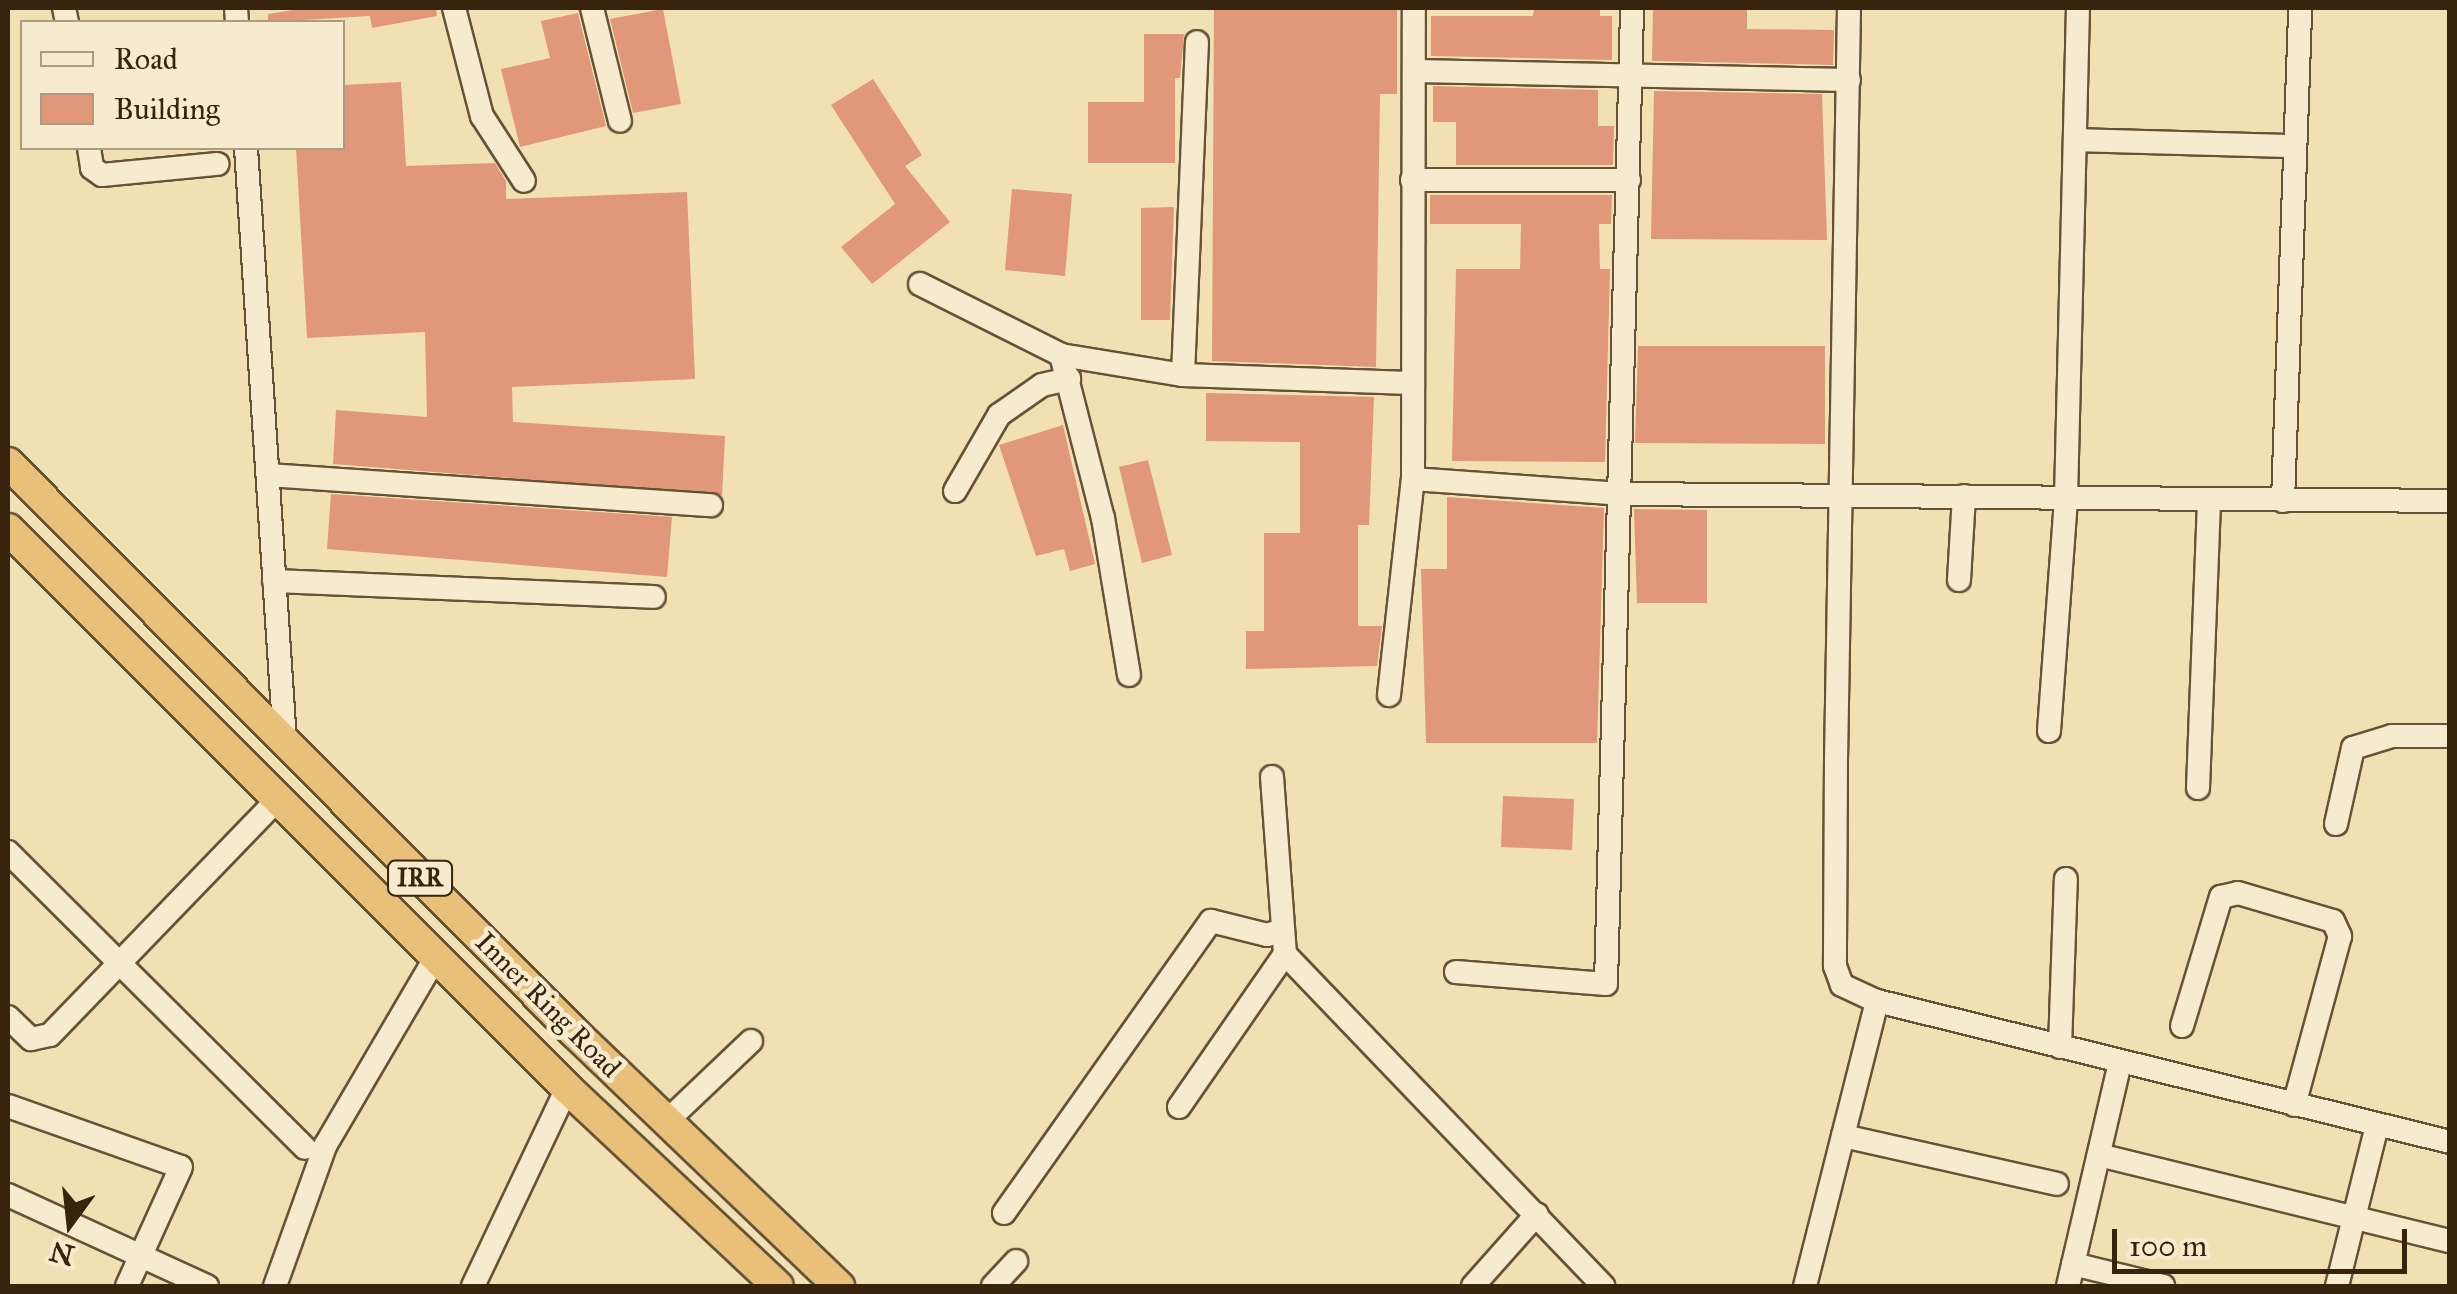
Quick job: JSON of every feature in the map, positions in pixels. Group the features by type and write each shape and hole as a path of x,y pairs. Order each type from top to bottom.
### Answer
{"highway":[{"name":"Inner Ring Road","path":"8,463 667,1122 839,1286"},
{"name":"Inner Ring Road","path":"8,530 567,1088 778,1286"},
{"path":"403,924 435,892"}],"street":[{"path":"454,8 482,116 524,181"},
{"path":"592,8 620,121"},
{"path":"1388,695 1413,478 1410,383 1414,8"},
{"path":"1456,972 1606,984 1632,8"},
{"path":"1849,8 1835,966 1852,993 1877,1001 2450,1142"},
{"path":"2049,732 2066,498 2078,8"},
{"path":"2282,501 2300,8"},
{"path":"1183,375 1197,42"},
{"path":"1415,72 1849,80"},
{"path":"2075,140 2295,146"},
{"path":"89,150 92,168 102,174 216,164"},
{"path":"246,150 285,741"},
{"path":"1412,180 1629,180"},
{"path":"920,284 1061,355 1183,375 1410,383"},
{"path":"1061,355 1103,518 1130,676"},
{"path":"955,491 999,415 1042,386 1069,379"},
{"path":"268,475 711,505"},
{"path":"1413,478 1622,494 2450,501"},
{"path":"1959,580 1964,496"},
{"path":"2198,788 2210,500"},
{"path":"274,581 654,597"},
{"path":"2336,824 2353,748 2392,736 2450,736"},
{"path":"1179,1107 1282,943 1272,778"},
{"path":"8,1017 31,1038 50,1035 278,798"},
{"path":"8,852 305,1148"},
{"path":"2060,1047 2066,879"},
{"path":"2182,1026 2221,896 2238,893 2333,922 2340,936 2294,1105"},
{"path":"1004,1213 1211,921 1268,935 1282,943 1603,1286"},
{"path":"275,1286 325,1146 436,957"},
{"path":"1804,1286 1877,1001"},
{"path":"667,1122 751,1042"},
{"path":"2120,1062 2070,1275 2162,1286"},
{"path":"473,1286 567,1088"},
{"path":"8,1106 181,1166 127,1286"},
{"path":"2337,1286 2377,1126"},
{"path":"1843,1136 2057,1184"},
{"path":"2098,1155 2450,1241"},
{"path":"8,1195 207,1286"},
{"path":"1473,1286 1537,1214"},
{"path":"994,1286 1016,1262"}],"building":[{"path":"306,8 436,8 437,16 372,28 370,16 268,20 268,14"},
{"path":"1214,8 1397,8 1397,94 1380,94 1376,367 1212,361"},
{"path":"1534,8 1600,8 1600,16 1612,16 1612,60 1431,56 1431,16 1533,16"},
{"path":"1653,8 1747,8 1747,29 1834,30 1833,65 1652,61"},
{"path":"663,9 681,104 633,113 610,19"},
{"path":"578,13 606,126 520,147 501,69 550,58 541,21"},
{"path":"1144,34 1184,34 1180,78 1175,78 1175,163 1088,163 1088,102 1144,102"},
{"path":"873,79 922,155 905,166 950,222 872,284 841,247 895,204 831,105"},
{"path":"401,82 406,166 495,163 506,181 506,199 687,192 695,379 512,387 513,422 725,436 722,495 333,464 336,410 427,417 425,332 307,338 296,150 345,150 345,85"},
{"path":"1433,86 1598,90 1598,126 1614,126 1613,165 1456,165 1456,122 1433,122"},
{"path":"1654,91 1822,94 1827,240 1651,239"},
{"path":"1012,189 1072,194 1065,276 1005,270"},
{"path":"1430,195 1612,195 1611,224 1599,224 1600,269 1610,269 1605,462 1452,461 1456,269 1520,269 1521,224 1430,224"},
{"path":"1174,207 1170,320 1141,320 1141,208"},
{"path":"1638,346 1825,346 1825,444 1635,443"},
{"path":"1206,393 1374,397 1369,525 1358,525 1358,626 1382,626 1377,666 1246,669 1246,631 1264,631 1264,533 1300,533 1300,442 1206,441"},
{"path":"1063,425 1095,564 1070,571 1064,549 1036,556 999,445"},
{"path":"1148,460 1172,555 1142,563 1119,467"},
{"path":"331,494 672,517 667,577 327,549"},
{"path":"1447,497 1604,508 1597,743 1426,743 1421,569 1447,569"},
{"path":"1634,509 1707,510 1707,603 1637,603"},
{"path":"1503,796 1574,799 1572,850 1501,847"}]}
